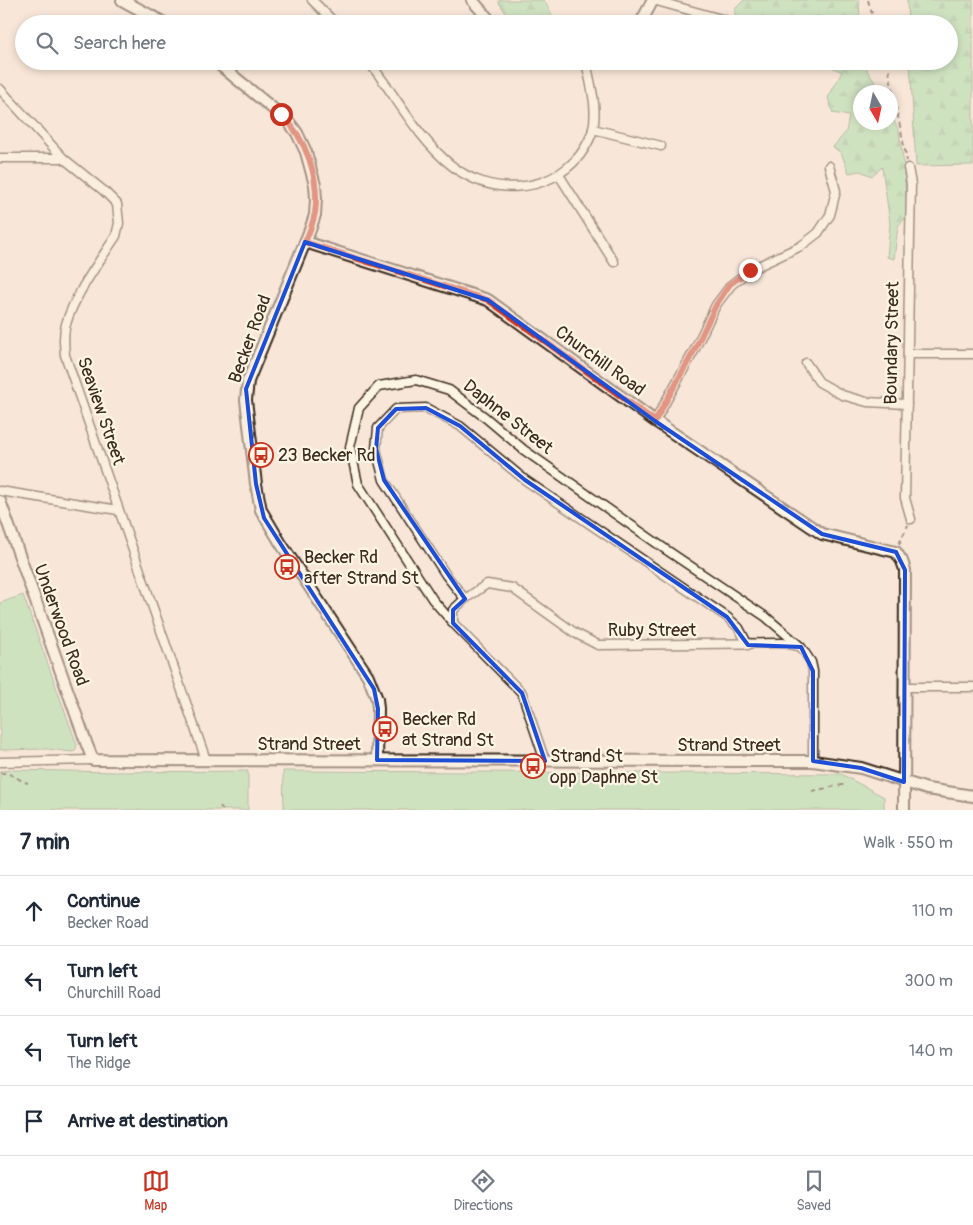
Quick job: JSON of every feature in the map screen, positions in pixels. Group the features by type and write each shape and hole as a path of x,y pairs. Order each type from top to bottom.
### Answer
{"street":[{"path":"124,0 150,15"},
{"path":"312,0 327,15"},
{"path":"472,0 485,15"},
{"path":"645,15 653,0 707,15"},
{"name":"Becker Road","path":"226,70 288,121 302,141 311,167 316,199 314,215 305,242 252,371 246,389 246,400 256,484 264,518 368,676 374,689 378,709 378,760"},
{"path":"375,70 431,147 452,166 474,178 500,186 520,188 540,183 559,175 586,148 593,129 595,109 588,70"},
{"name":"Seaview Street","path":"0,89 63,158 117,204 119,223 116,236 73,306 66,324 64,336 68,364 206,760"},
{"path":"593,129 661,146"},
{"path":"0,158 63,158"},
{"path":"655,421 694,351 716,305 730,284 750,270 801,246 818,233 830,215 836,192 829,166"},
{"name":"Boundary Street","path":"908,168 911,184 905,498 911,519"},
{"path":"559,175 614,262"},
{"name":"Churchill Road","path":"305,242 488,300 655,421 822,534 896,552"},
{"path":"908,354 973,354"},
{"path":"806,362 820,382 842,396 867,402 907,404"},
{"name":"Daphne Street","path":"545,761 522,693 453,623 434,600 358,484 350,447 359,408 379,386 416,380 449,390 524,450 766,617 801,647 811,662 813,670 813,761"},
{"name":"Daphne Street","path":"464,599 446,575 384,480 376,449 378,428 396,409 426,408 460,426 525,480 727,617 739,628 748,644"},
{"path":"0,491 118,510"},
{"name":"Underwood Road","path":"0,501 93,760"},
{"path":"896,552 905,570 904,810"},
{"name":"Ruby Street","path":"453,623 453,610 464,599 487,584 512,588 575,633 598,645 783,643 801,647"},
{"path":"905,687 973,687"},
{"name":"Strand Street","path":"0,762 93,760 813,761 861,768 927,789 973,796"}],"path":[{"path":"868,0 872,15"},
{"path":"889,70 908,168"},
{"path":"896,552 911,519"},
{"path":"0,773 6,772 28,783"},
{"path":"812,790 847,784"},
{"path":"220,806 223,810"}],"highlighted area":[{"path":"305,242 488,300 655,421 822,534 896,552 905,570 904,782 861,768 813,761 813,671 801,647 748,645 727,617 525,480 460,426 426,408 396,409 378,428 376,449 384,480 465,599 453,610 453,623 522,693 545,761 377,760 378,709 374,689 264,518 256,484 246,389"}],"green space":[{"path":"499,0 544,0 552,15 508,15"},
{"path":"744,0 859,0 860,15 735,15 735,9"},
{"path":"907,0 973,0 973,165 916,166 911,70 958,70 958,15 908,15"},
{"path":"838,70 867,70 876,85 853,85 853,130 898,129 899,131 904,165 907,216 898,226 894,259 887,257 890,223 882,167 872,176 860,171 849,173 841,153 833,147 846,132 849,116 833,113 828,98 842,72"},
{"path":"23,595 77,745 75,751 72,752 48,749 0,750 0,603"},
{"path":"0,771 118,772 248,771 248,810 0,810"},
{"path":"283,771 841,774 884,797 884,810 284,810"}],"place":[{"name":"23 Becker Rd","path":"261,455"},
{"name":"Becker Rd after Strand St","path":"287,567"},
{"name":"Becker Rd at Strand St","path":"385,729"},
{"name":"Strand St opp Daphne St","path":"533,766"}],"route":[{"path":"281,114 302,141 315,185 314,215 305,242 488,300 655,421 694,351 716,305 730,284 750,270"}]}
